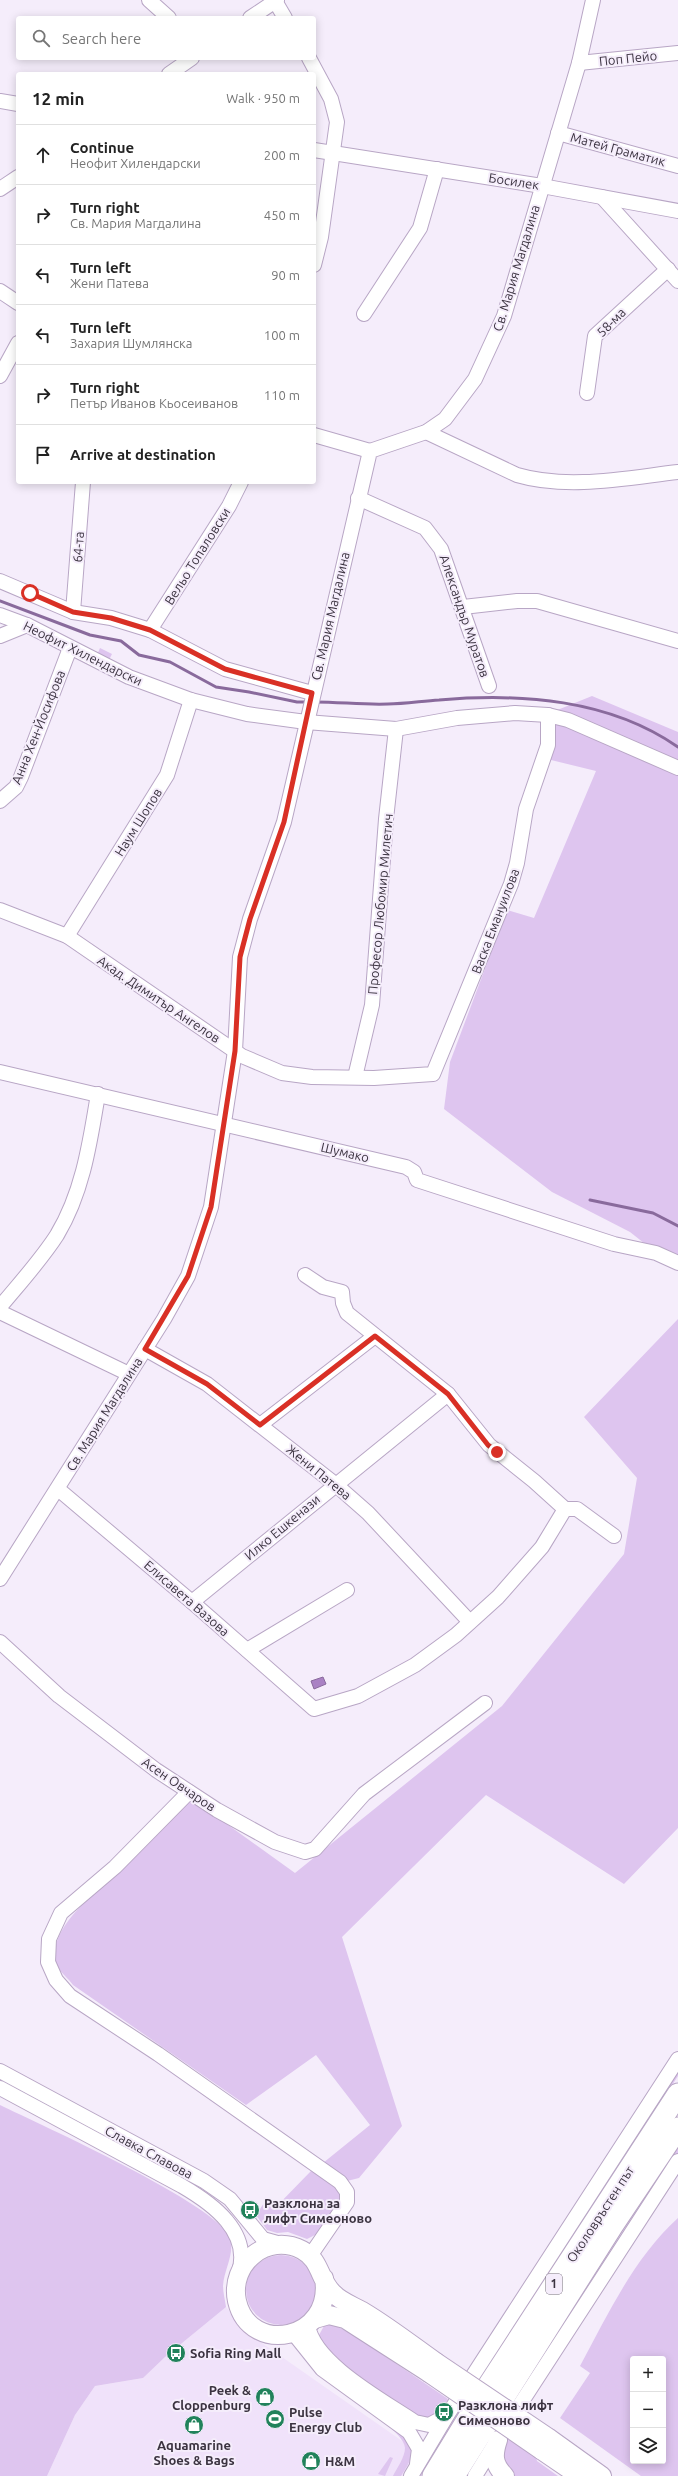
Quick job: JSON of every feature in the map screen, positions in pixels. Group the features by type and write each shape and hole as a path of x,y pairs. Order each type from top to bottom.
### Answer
{"highway":[{"name":"Околовръстен път","path":"420,2473 488,2386 678,2094"},
{"name":"Околовръстен път","path":"454,2476 613,2225 678,2128"}],"main road":[{"path":"433,2367 345,2319 329,2315 285,2336 267,2333 253,2325 246,2318 238,2302 238,2276 241,2268 253,2255 268,2247 286,2245 302,2250 310,2256 318,2266 332,2293 364,2312 433,2367 545,2444 602,2476"},
{"path":"306,2326 323,2304 324,2278"},
{"path":"498,2440 494,2458 495,2464 505,2476"},
{"path":"545,2444 579,2476"}],"street":[{"name":"Св. Мария Магдалина","path":"0,1579 145,1349 188,1276 211,1207 225,1125 235,1051 240,957 250,919 284,822 312,693 370,451 426,432 445,419 475,380 504,316 579,63 593,0"},
{"path":"253,16 276,1 284,16"},
{"path":"155,2 167,16"},
{"name":"Поп Пейо","path":"579,63 678,53"},
{"path":"172,72 189,60"},
{"path":"310,60 331,99 337,122 334,153 321,237 316,256"},
{"path":"0,101 16,104"},
{"name":"Матей Граматик","path":"558,133 678,166"},
{"name":"Босилек","path":"316,150 602,196 678,211"},
{"path":"364,314 420,228 437,169"},
{"path":"0,189 16,178"},
{"path":"602,196 678,281"},
{"name":"58-ма","path":"587,393 594,336 668,269"},
{"path":"0,292 16,302"},
{"path":"0,376 16,347"},
{"path":"426,432 517,475 533,480 565,483 678,472"},
{"path":"316,436 370,451"},
{"name":"64-та","path":"73,612 83,484"},
{"name":"Вельо Топаловски","path":"150,630 229,506 240,484"},
{"name":"Александър Муратов","path":"358,498 425,528 441,549 463,607 489,686"},
{"path":"0,581 73,612 111,618 150,630 225,669 312,693"},
{"path":"463,607 517,601 537,601 678,641"},
{"name":"Неофит Хилендарски","path":"0,615 27,625 129,677 191,700 247,714 306,722 396,729 457,718 515,713 548,715 568,720 678,768"},
{"path":"0,636 27,625"},
{"name":"Анна Хен-Йосифова","path":"0,801 16,788 70,648"},
{"name":"Наум Шопов","path":"67,936 167,775 191,700"},
{"name":"Васка Емануилова","path":"433,1074 511,884 517,863 526,809 548,745 548,715"},
{"name":"Професор Любомир Милетич","path":"355,1077 372,1005 386,819 396,729"},
{"name":"Акад. Димитър Ангелов","path":"0,910 11,916 67,936 235,1051 253,1061 282,1073 312,1077 394,1077 433,1074"},
{"name":"Шумако","path":"0,1072 406,1167 414,1172 417,1180 614,1244 662,1255 678,1263"},
{"path":"0,1307 57,1235 74,1199 87,1158 98,1094"},
{"path":"304,1275 323,1287 342,1292 342,1303 347,1313 448,1394 488,1445 534,1481 565,1510"},
{"path":"0,1312 129,1374"},
{"path":"260,1425 375,1336"},
{"name":"Жени Патева","path":"145,1349 207,1384 335,1484 368,1513 470,1622"},
{"name":"Илко Ешкенази","path":"192,1602 335,1484 448,1394"},
{"name":"Елисавета Вазова","path":"58,1489 192,1602 314,1710 358,1696 415,1665 470,1622"},
{"path":"470,1622 498,1597 542,1548 565,1510 577,1508 614,1536"},
{"path":"247,1650 347,1590"},
{"name":"Асен Овчаров","path":"0,1642 59,1696 156,1770 189,1792 275,1842 305,1852 315,1849 364,1794 485,1703"},
{"path":"189,1792 115,1867 61,1913 49,1938 48,1962 56,1980 70,1996 158,2054 340,2182 347,2192 347,2202 310,2256"},
{"path":"420,2473 448,2414 678,2059"},
{"name":"Славка Славова","path":"0,2071 204,2181 230,2199 263,2239 286,2245"},
{"name":"Славка Славова","path":"0,2088 182,2186 209,2203 230,2225 241,2244 242,2263 238,2276"},
{"path":"475,2476 678,2161"},
{"path":"306,2326 314,2344 328,2361 415,2422 428,2425 437,2422 448,2414"},
{"path":"306,2326 322,2369 409,2432 419,2449 420,2473"}],"shaded area":[{"path":"100,648 112,654 108,662 96,657"},
{"path":"592,696 678,732 678,1270 630,1232 552,1192 444,1109 450,1062 507,910 534,918 596,771 551,760 545,715"},
{"path":"678,1319 678,1828 624,1884 486,1795 342,1937 402,2126 359,2178 347,2181 323,2163 370,2125 316,2055 246,2105 73,1985 57,1966 55,1950 60,1934 79,1908 192,1799 295,1873 502,1706 624,1554 637,1478 584,1417"},
{"path":"323,1677 326,1684 314,1689 311,1681"},
{"path":"678,2069 678,2076 462,2409 421,2476 416,2476"},
{"path":"0,2105 126,2166 163,2186 195,2206 219,2224 230,2238 231,2244 230,2256 223,2286 226,2307 165,2357 143,2378 95,2386 75,2415 47,2476 0,2476"},
{"path":"678,2146 678,2153 469,2476 465,2476"},
{"path":"311,2171 326,2179 334,2186 340,2195 341,2201 317,2234 307,2239 288,2232 277,2233 267,2230 256,2215 264,2203 274,2209"},
{"path":"678,2218 678,2476 641,2476 560,2418 590,2373 580,2366 623,2288 648,2251"},
{"path":"281,2255 294,2258 306,2265 313,2277 316,2290 313,2303 306,2315 294,2322 281,2325 268,2322 256,2315 249,2303 246,2290 249,2277 256,2265 268,2258"},
{"path":"226,2307 252,2336 415,2450 405,2476 47,2476 75,2415 95,2386 143,2378 165,2357"},
{"path":"330,2323 354,2335 448,2399 439,2413 430,2418 414,2415 338,2361 322,2342 319,2335 324,2326"},
{"path":"351,2399 384,2420 408,2442 412,2451 409,2462 401,2476 393,2476 404,2455 405,2448 403,2442 391,2428"},
{"path":"508,2437 536,2456 537,2461 558,2476 512,2476 500,2450"},
{"path":"390,2457 393,2458 385,2476 378,2474"}],"waterway":[{"path":"0,601 90,635 121,641 139,655 170,662 216,687 297,702 308,702"},
{"path":"315,702 394,704 470,698 532,699 594,709 623,718 651,731 678,747"},
{"path":"590,1200 653,1213 678,1226"}],"place":[{"name":"Разклона за лифт Симеоново","path":"250,2210"},
{"name":"Sofia Ring Mall","path":"176,2353"},
{"name":"Peek & Cloppenburg","path":"265,2397"},
{"name":"Разклона лифт Симеоново","path":"444,2412"},
{"name":"Pulse Energy Club","path":"275,2419"},
{"name":"Aquamarine Shoes & Bags","path":"194,2425"},
{"name":"H&M","path":"311,2461"}],"route":[{"path":"30,593 73,612 111,618 150,630 225,669 312,693 284,822 250,919 240,957 235,1051 225,1125 211,1207 188,1276 145,1349 207,1384 260,1425 375,1336 448,1394 472,1422 488,1445 497,1452"}]}
